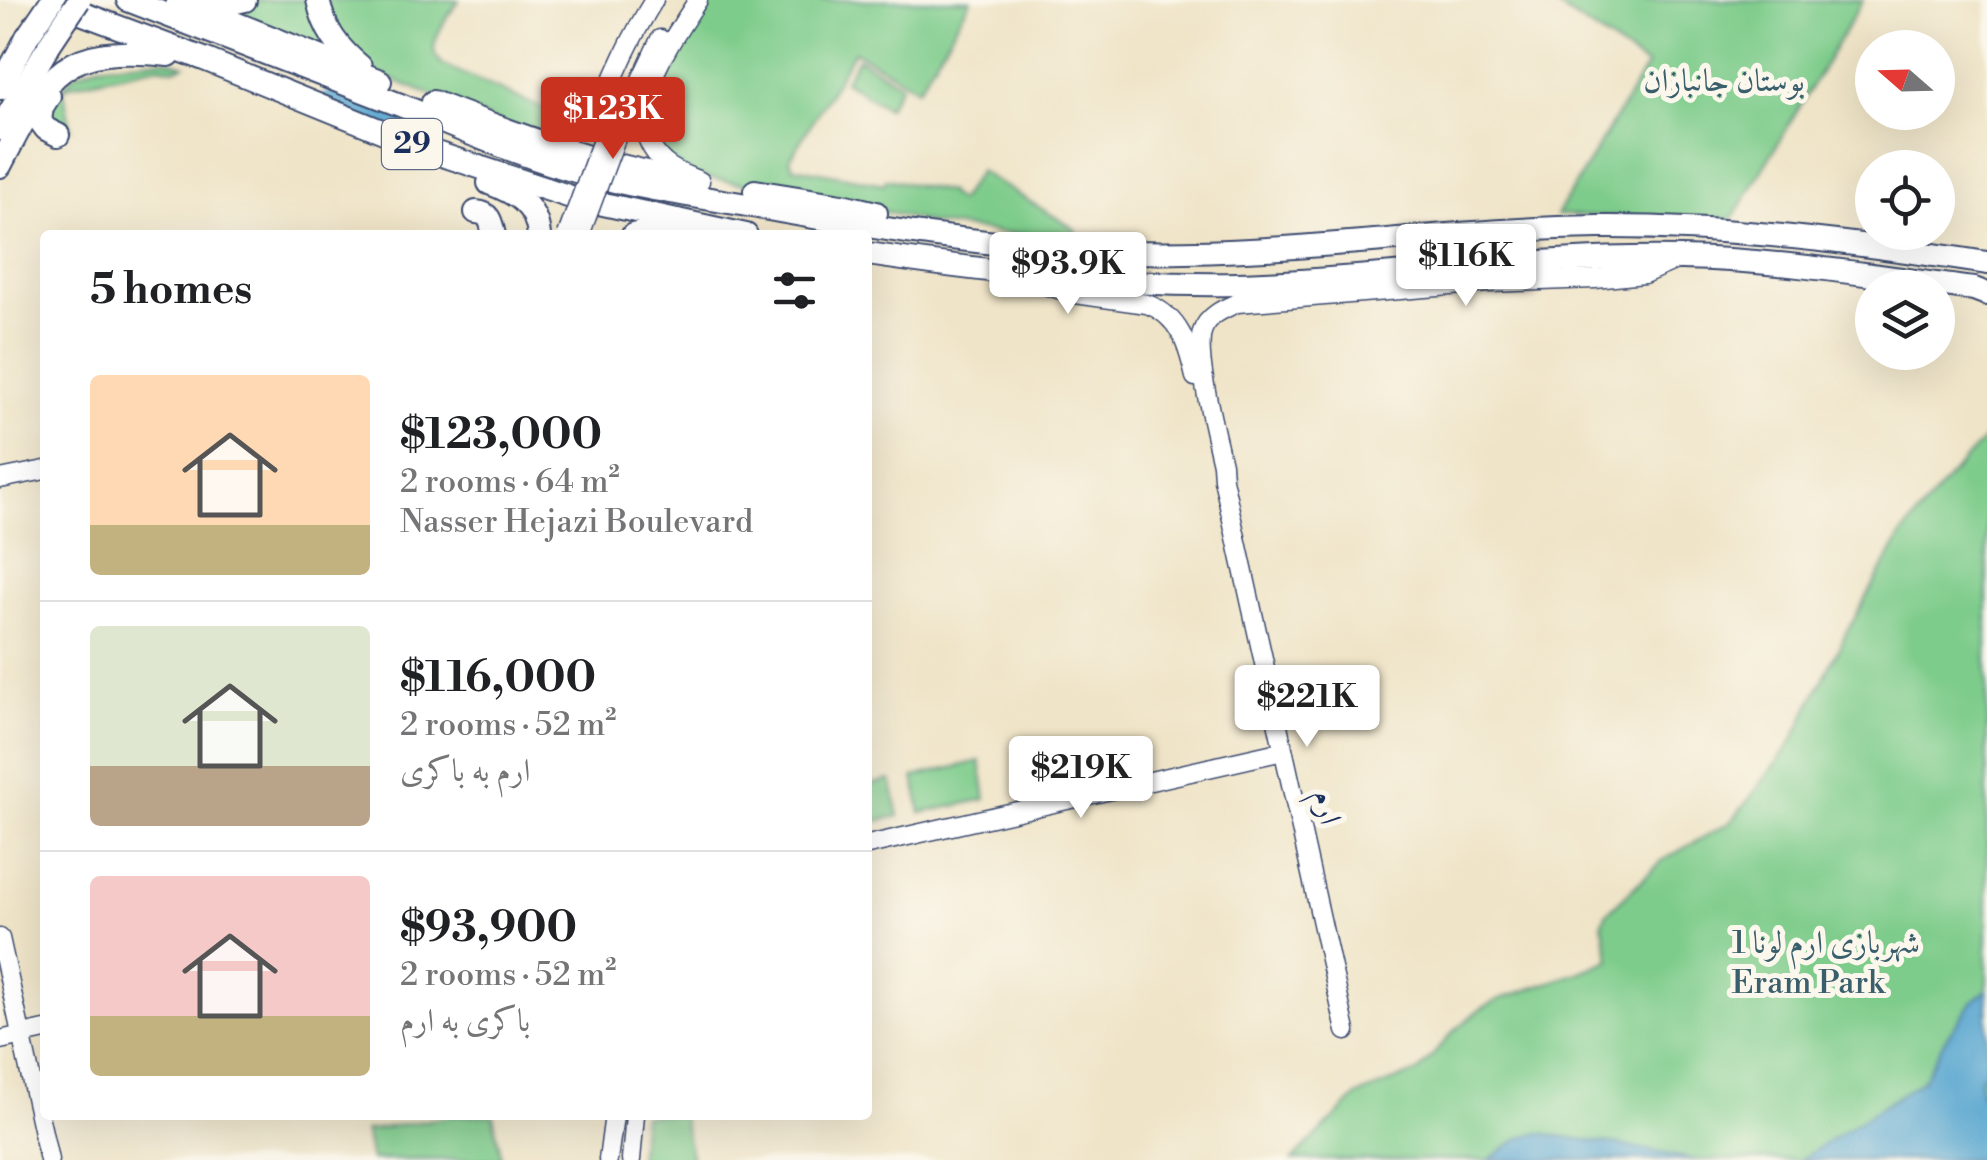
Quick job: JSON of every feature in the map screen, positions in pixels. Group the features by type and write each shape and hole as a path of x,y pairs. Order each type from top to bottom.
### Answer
{"highway":[{"name":"29","path":"49,0 84,8 434,152 570,197 722,230"},
{"path":"0,128 38,41 49,0"},
{"name":"29","path":"128,0 501,146 580,173 945,237 1126,252 1199,252 1595,227 1674,228 1844,242 1987,264"},
{"path":"178,0 586,158 842,205 908,221 945,237"},
{"path":"178,0 227,4 245,0"},
{"path":"318,0 322,18 337,46 374,78"},
{"path":"0,72 84,8"},
{"path":"0,88 38,41"},
{"path":"0,166 50,81 80,58 137,52 204,59"},
{"path":"58,135 40,121 45,101 71,74 106,54"},
{"path":"434,152 526,202 538,230"},
{"path":"476,212 489,217 493,230"},
{"path":"872,255 1000,272 1164,284 1240,284 1680,258 1770,262 1983,292"}],"street":[{"path":"581,230 624,54 654,0"},
{"path":"569,230 614,106 668,0"},
{"path":"683,0 646,65 599,121 612,138 632,130 668,49 698,0"},
{"path":"646,98 644,126 655,152 671,167 700,181"},
{"path":"519,135 561,137 614,106"},
{"path":"1197,364 1205,326 1221,310 1237,303 1628,276 1644,274 1680,258"},
{"path":"1000,272 1075,294 1159,308 1181,331 1197,364"},
{"name":"ارم","path":"1197,364 1346,1031"},
{"path":"0,479 40,471"},
{"path":"872,844 1284,751"},
{"path":"0,938 40,1118"},
{"path":"0,1040 40,1031"},
{"path":"40,1120 49,1160"},
{"path":"608,1160 613,1120"},
{"path":"630,1160 634,1120"}],"green space":[{"path":"260,0 314,0 344,57 223,9"},
{"path":"321,0 459,0 435,43 435,54 443,65 562,117 573,117 582,111 621,51 591,112 562,133 513,128 371,71 353,57"},
{"path":"702,0 971,0 918,89 854,51 790,159 793,167 884,184 886,179 949,192 959,201 979,171 1075,229 1077,239 933,224 843,201 699,176 667,160 647,119 661,71"},
{"name":"بوستان جانبازان","path":"1548,0 1863,0 1733,219 1557,215 1647,66"},
{"path":"858,58 901,85 887,108 844,81"},
{"path":"165,59 184,65 174,69 159,66 63,89 71,128 56,126 45,107 74,75 97,65"},
{"name":"Eram Park","path":"1987,436 1987,1160 1292,1160 1358,1095 1418,1072 1455,1030 1481,1009 1610,960 1602,923 1606,914 1663,860 1736,816 1791,744 1844,637 1902,535"},
{"path":"980,761 986,799 921,813 914,777"},
{"path":"891,780 899,816 872,822 872,784"},
{"path":"428,1120 494,1120 502,1160 371,1160 365,1131"},
{"path":"642,1120 683,1120 692,1160 638,1160"}],"water":[{"path":"1987,990 1987,1066 1980,1079 1980,1090 1987,1107 1987,1160 1800,1160 1923,1080 1944,1041 1973,1001"},
{"path":"1539,1133 1694,1160 1489,1160 1520,1138"}],"waterway":[{"path":"331,99 414,131"}],"park label":[{"name":"شهربازی ارم لونا 1","path":"1826,943"}]}
